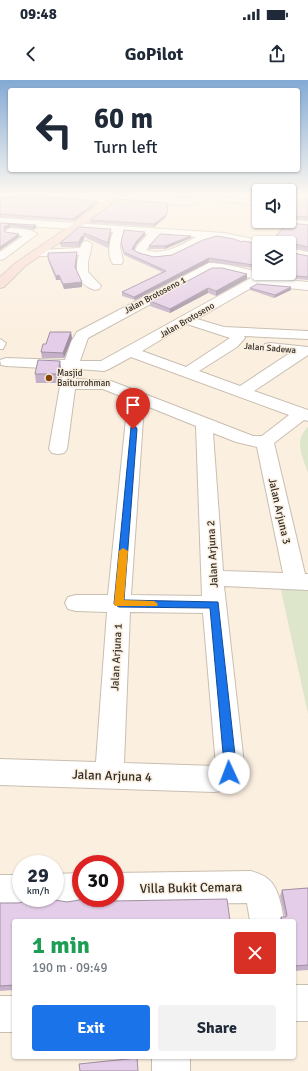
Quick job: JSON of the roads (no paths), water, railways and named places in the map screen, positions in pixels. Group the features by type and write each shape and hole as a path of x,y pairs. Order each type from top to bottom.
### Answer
{"street":[{"path":"5,254 24,240"},
{"path":"0,284 21,264 56,240"},
{"path":"115,240 115,257 118,262"},
{"path":"148,240 141,248 140,252 152,256 164,256 199,240"},
{"path":"5,254 36,254 86,248 82,273 84,278 95,286"},
{"name":"Jalan Brotoseno 1","path":"58,449 72,365 79,338 82,335 209,267 222,266 252,274"},
{"name":"Jalan Brotoseno","path":"104,366 132,352 257,280"},
{"name":"Jalan Brotoseno 1","path":"277,280 308,286"},
{"path":"187,320 224,331 238,337 238,340 188,372"},
{"path":"224,331 308,335"},
{"name":"Jalan Sadewa","path":"232,344 306,351"},
{"path":"241,392 306,351"},
{"path":"132,352 241,392 303,411"},
{"path":"6,362 104,366 103,378 105,384"},
{"path":"68,384 105,384 242,438 257,441 265,441 303,411"},
{"name":"Jalan Arjuna 1","path":"109,774 119,604 136,397"},
{"name":"Jalan Arjuna 2","path":"204,422 214,604 230,764 229,773 223,778"},
{"name":"Jalan Arjuna 3","path":"265,441 302,582"},
{"path":"213,578 302,582"},
{"path":"76,603 214,604"},
{"name":"Jalan Arjuna 4","path":"0,772 223,778"},
{"name":"Villa Bukit Cemara","path":"124,889 251,887 257,889 263,898 267,919"},
{"path":"0,891 12,891"},
{"path":"296,1003 308,1003"},
{"path":"0,1014 12,1014"},
{"path":"170,1059 171,1071"}],"lane":[{"path":"0,341 2,343 0,347"}],"place":[{"name":"Masjid Baiturrohman","path":"49,378"}]}
